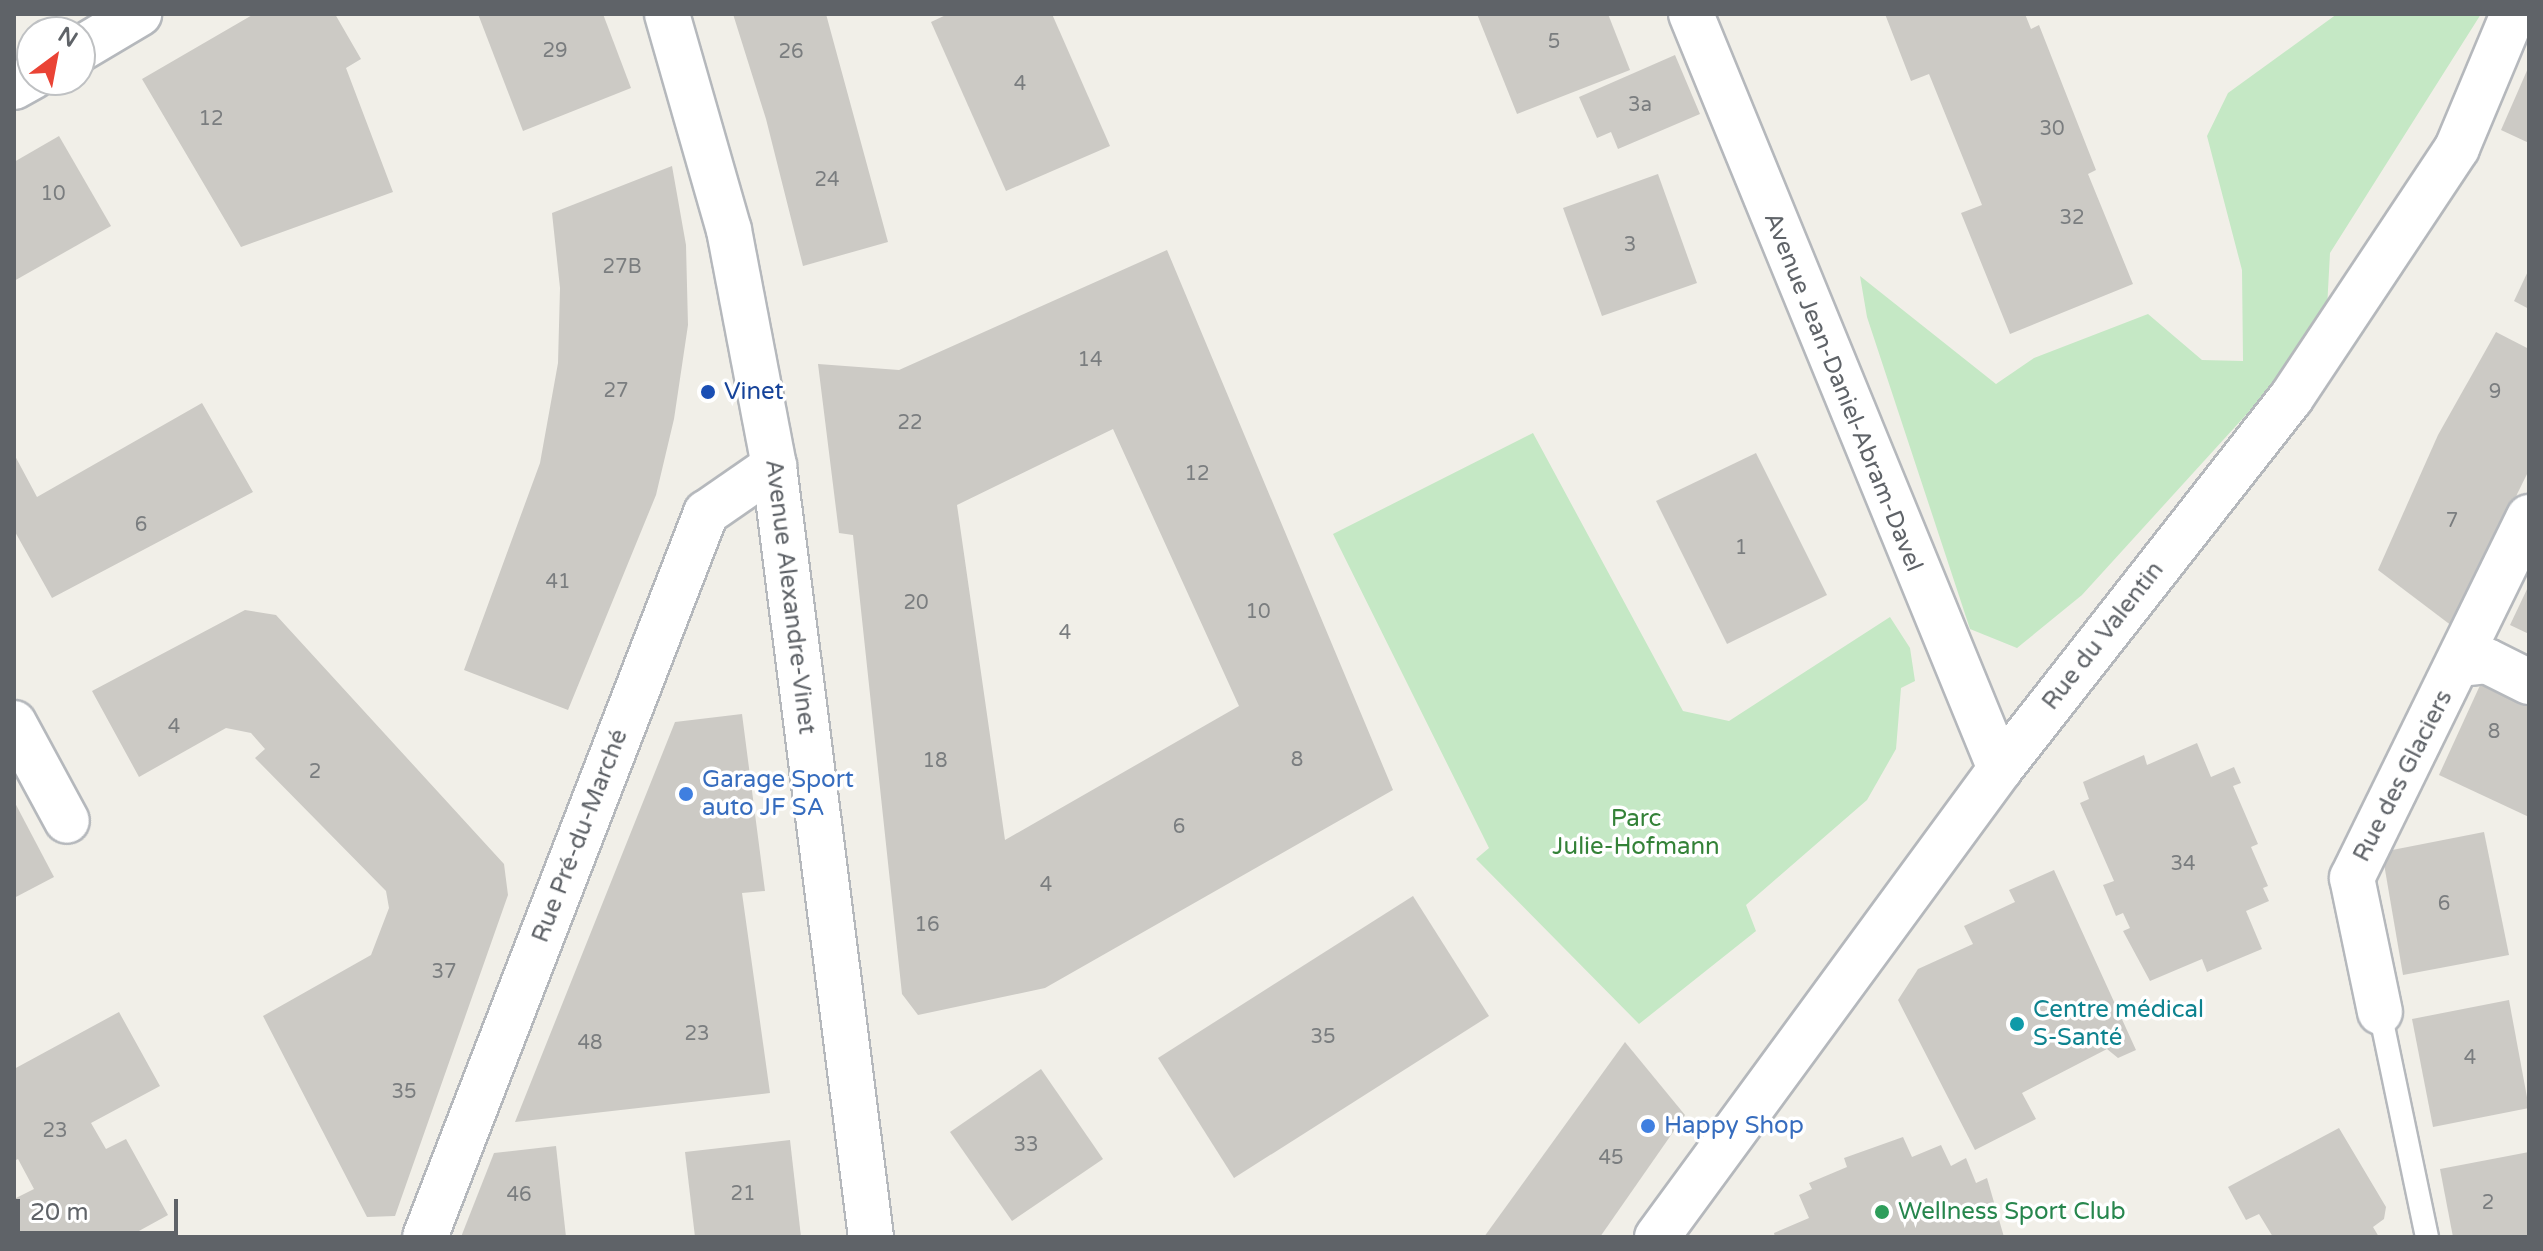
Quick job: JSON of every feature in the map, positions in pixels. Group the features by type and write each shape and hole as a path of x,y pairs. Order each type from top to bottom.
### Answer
{"street":[{"path":"96,40 139,14"},
{"name":"Avenue Alexandre-Vinet","path":"667,14 729,230 774,466 871,1237"},
{"name":"Avenue Jean-Daniel-Abram-Davel","path":"1691,14 2000,769"},
{"name":"Rue du Valentin","path":"1657,1237 2000,769 2291,398 2457,148 2513,14"},
{"name":"Rue Pré-du-Marché","path":"425,1237 706,513 774,466"},
{"name":"Rue des Glaciers","path":"2380,1012 2352,878 2529,517"},
{"path":"2459,664 2487,661 2529,682"},
{"path":"14,723 67,821"}],"lane":[{"name":"Rue des Glaciers","path":"2380,1012 2427,1237"}],"green space":[{"path":"2337,14 2481,14 2330,253 2326,327 2082,595 2017,648 1970,629 1867,317 1860,276 1996,384 2034,358 2148,314 2202,360 2243,361 2242,270 2207,136 2228,93"},
{"name":"Parc Julie-Hofmann","path":"1533,433 1683,711 1729,721 1890,617 1910,648 1915,681 1901,688 1896,749 1867,800 1746,905 1756,931 1639,1024 1476,859 1489,848 1333,534"}],"building":[{"path":"254,14 335,14 361,59 346,68 393,192 241,247 142,79"},
{"path":"478,14 603,14 631,88 523,131"},
{"path":"733,14 826,14 888,242 803,266 766,119"},
{"path":"948,14 1052,14 1110,146 1006,191 931,22"},
{"path":"1477,14 1608,14 1630,70 1517,114"},
{"path":"1885,14 2025,14 2031,29 2039,25 2096,170 2088,174 2133,284 2010,334 1961,213 1982,205 1929,74 1911,81"},
{"path":"1675,55 1700,114 1618,149 1611,132 1597,138 1579,97"},
{"path":"2529,66 2529,143 2501,130"},
{"path":"59,136 111,226 14,281 14,162"},
{"path":"672,166 686,245 688,325 674,419 656,495 568,710 464,670 540,463 558,363 560,288 552,213"},
{"path":"1658,174 1697,283 1602,316 1563,208"},
{"path":"1167,250 1393,790 1045,988 918,1015 902,994 853,535 839,533 818,364 899,370","holes":["1113,429 1239,706 1005,840 957,505"]},
{"path":"2529,269 2529,309 2514,301"},
{"path":"2496,332 2529,349 2529,470 2452,626 2378,570 2438,435"},
{"path":"202,403 253,492 52,598 14,530 14,454 37,497"},
{"path":"1756,453 1827,595 1727,644 1656,501"},
{"path":"2529,585 2529,634 2510,625"},
{"path":"245,610 276,615 504,864 508,895 395,1216 367,1217 263,1016 371,955 389,908 386,891 255,758 265,749 251,733 226,728 139,777 92,691"},
{"path":"2487,670 2529,690 2529,817 2439,775"},
{"path":"742,714 765,891 742,893 770,1093 515,1122 675,722"},
{"path":"2197,743 2211,777 2234,767 2241,783 2233,786 2258,844 2251,847 2268,886 2263,888 2269,901 2246,911 2262,949 2207,972 2202,959 2150,981 2123,931 2130,928 2123,913 2116,916 2103,885 2114,881 2080,803 2089,799 2083,782 2144,755 2147,765"},
{"path":"14,801 54,877 14,898"},
{"path":"2484,832 2509,955 2403,975 2382,852"},
{"name":"Centre médical S-Santé","path":"2054,870 2136,1050 2118,1058 2107,1049 2022,1093 2036,1119 1975,1150 1898,1000 1918,969 1973,944 1964,926 2015,902 2009,890"},
{"path":"1413,896 1489,1016 1234,1178 1158,1058"},
{"path":"2509,1000 2529,1108 2433,1127 2412,1019"},
{"path":"119,1012 160,1086 91,1123 106,1149 126,1139 168,1215 128,1237 14,1237 14,1199 34,1189 18,1159 14,1161 14,1069"},
{"path":"1625,1042 1685,1115 1600,1237 1484,1237"},
{"path":"1041,1069 1103,1159 1012,1221 950,1132"},
{"path":"2339,1128 2386,1207 2384,1219 2373,1227 2379,1237 2273,1237 2259,1214 2246,1220 2228,1187"},
{"path":"1903,1137 1912,1157 1941,1145 1951,1166 1966,1158 1976,1183 1987,1178 2004,1237 1775,1237 1774,1233 1809,1218 1799,1195 1812,1189 1809,1183 1847,1167 1844,1158"},
{"path":"790,1140 801,1237 695,1237 685,1152"},
{"path":"556,1146 566,1237 461,1237 494,1153"},
{"path":"2529,1152 2529,1237 2453,1237 2440,1169"}],"place":[{"name":"Vinet","path":"708,392"},
{"name":"Garage Sport auto JF SA","path":"686,794"},
{"name":"Centre médical S-Santé","path":"2017,1024"},
{"name":"Happy Shop","path":"1648,1126"},
{"name":"Wellness Sport Club","path":"1882,1212"}]}
